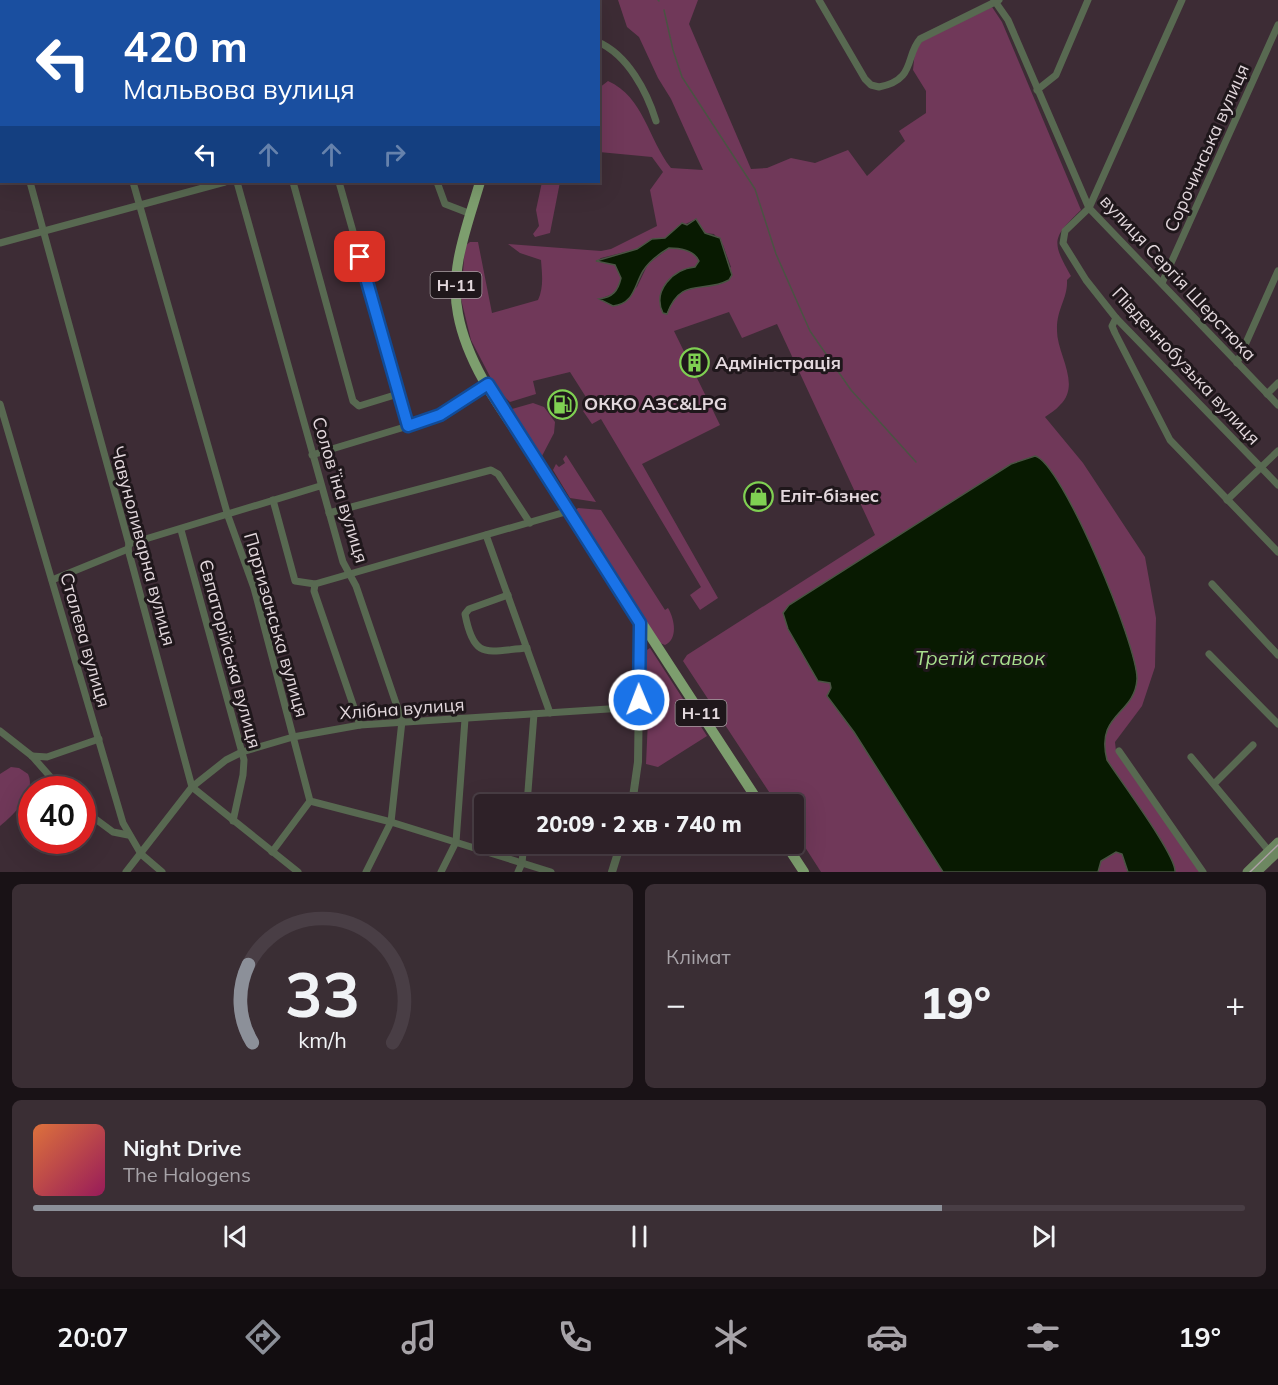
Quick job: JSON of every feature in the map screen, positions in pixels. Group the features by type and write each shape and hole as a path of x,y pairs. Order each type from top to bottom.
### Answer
{"main road":[{"name":"Н-11","path":"480,183 458,265 456,302 465,340 488,384 568,511 753,794"},
{"path":"1257,872 1278,842"},
{"path":"1247,872 1273,851"},
{"path":"792,854 804,872"}],"street":[{"path":"819,0 865,79 871,85 879,87 897,80 908,70 914,49 920,39 996,0"},
{"name":"вулиця Сергія Шерстюка","path":"996,0 1008,20 1089,208 1278,405"},
{"path":"1037,90 1056,75 1088,0"},
{"path":"1089,208 1182,0"},
{"name":"Сорочинська вулиця","path":"1162,283 1278,25"},
{"path":"600,43 611,49 631,71 650,100 656,121"},
{"name":"Чавуноливарна вулиця","path":"30,183 192,787"},
{"name":"Партизанська вулиця","path":"133,183 228,516 254,588 310,801"},
{"path":"0,243 221,183"},
{"name":"Соловʼїна вулиця","path":"237,183 343,562 350,574 402,721 391,822 366,872"},
{"path":"293,183 353,401 359,406 398,394"},
{"path":"339,183 408,426"},
{"path":"437,183 445,204 471,214"},
{"name":"Південнобузька вулиця","path":"1089,208 1065,231 1063,243 1086,280 1116,318 1278,485"},
{"path":"1238,363 1278,271"},
{"path":"1116,318 1112,326 1115,333 1170,440 1278,552"},
{"path":"1267,393 1278,383"},
{"path":"312,455 440,415 488,384"},
{"name":"Сталева вулиця","path":"0,404 129,835 141,854 162,872"},
{"path":"1227,500 1278,451"},
{"path":"329,513 490,470 498,474 530,523"},
{"path":"52,580 128,547 320,486"},
{"path":"273,500 295,580 315,584 568,511"},
{"name":"Євпаторійська вулиця","path":"181,530 242,752 243,775 233,821"},
{"path":"486,535 550,713"},
{"path":"315,584 314,591 360,725"},
{"path":"1212,584 1278,655"},
{"path":"508,595 468,609 465,614 472,638 477,647 484,651 527,648"},
{"path":"634,794 637,783 640,623"},
{"path":"1209,654 1278,724"},
{"name":"Хлібна вулиця","path":"126,872 192,787 226,760 242,752 293,737 360,725 639,707"},
{"path":"528,794 534,714"},
{"path":"441,872 456,842 465,719"},
{"path":"0,731 32,756 50,776"},
{"path":"32,756 47,757 99,740"},
{"path":"1215,783 1253,745"},
{"path":"1119,751 1203,872"},
{"path":"1191,757 1273,851"},
{"path":"192,787 298,872"},
{"path":"272,852 310,801 391,822 551,872"},
{"path":"96,819 113,832 129,835"},
{"path":"518,872 523,854"},
{"path":"612,872 618,854"}],"shaded area":[{"path":"618,0 698,0 689,24 751,169 767,168 791,158 815,163 848,150 867,176 905,141 899,131 926,113 926,91 913,70 915,51 923,40 992,7 1002,22 1081,210 1064,227 1058,240 1060,255 1071,276 1067,280 1057,329 1069,388 1060,405 1045,417 1083,463 1145,557 1156,618 1155,667 1142,706 1115,742 1116,751 1200,872 821,872 804,846 804,794 770,794 683,661 687,655 875,535 777,324 742,338 729,312 674,331 720,425 642,464 718,598 700,610 690,595 701,587 601,419 592,424 583,411 591,405 570,372 533,381 536,394 510,402 497,390 471,340 461,299 465,246 470,242 478,242 492,313 538,300 541,290 541,260 520,253 508,244 601,251 611,249 657,226 650,190 663,172 652,157 600,152 600,87 608,81 630,97 671,168 703,170 671,99 658,78 639,37 627,27","holes":["696,219 705,233 714,234 723,245 731,267 709,284 681,292 670,306 661,295 668,280 695,267 699,261 690,252 682,249 669,248 648,264 637,287 613,306 600,299 615,293 622,278 615,265 597,261 601,258 637,249 652,239 665,239 675,229"]},
{"path":"542,183 560,183 550,233 535,237 533,234 539,226 536,210"},
{"path":"533,403 544,407 555,422 554,433 542,456 511,412 512,409"},
{"path":"566,455 596,502 570,498 553,470 556,464 559,467 565,463 563,459"},
{"path":"578,508 601,510 665,610 668,608 674,634 665,645 660,643 575,511"},
{"path":"650,648 707,736 658,767 646,764 648,720 654,720 652,698 647,698 642,653"},
{"path":"11,767 19,768 29,776 18,776 18,808 0,826 0,774"}],"water":[{"path":"696,219 705,233 720,238 732,275 729,280 686,290 673,302 667,314 663,313 660,305 662,289 672,277 695,267 699,261 690,252 669,248 645,267 625,302 613,306 599,299 614,293 621,278 615,265 596,261 637,249 652,239 665,238 682,223 687,225"},
{"name":"Третій ставок","path":"1035,456 1047,466 1079,521 1125,632 1137,679 1135,691 1130,700 1111,723 1106,733 1107,760 1158,835 1173,863 1175,872 1128,872 1122,854 1116,852 1101,861 1098,872 943,872 854,732 827,696 831,688 830,683 818,681 788,629 783,613 789,605 1011,464"}],"waterway":[{"path":"664,10 682,77 755,189 776,254 810,331 851,390 916,462"}],"tram line":[{"path":"1250,872 1278,845"}],"place":[{"name":"Адміністрація","path":"694,363"},
{"name":"ОККО АЗС&LPG","path":"563,404"},
{"name":"Еліт-бізнес","path":"759,496"}],"route":[{"path":"360,257 408,426 440,415 488,384 640,623 639,700"}]}
